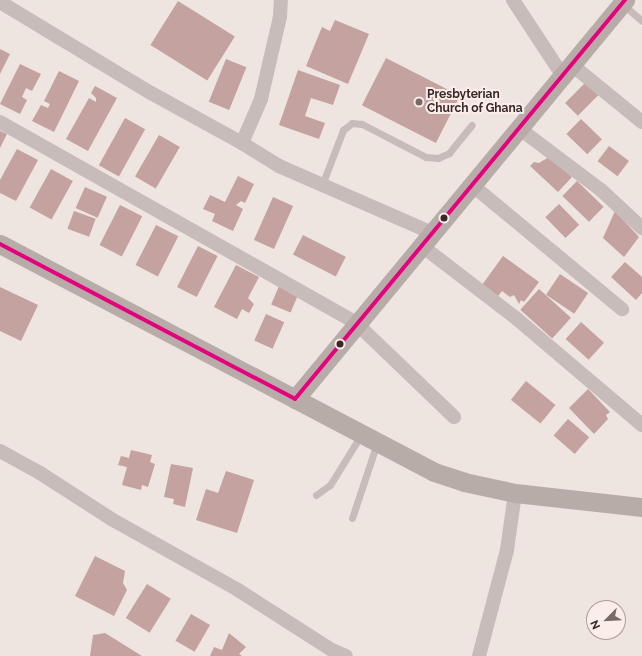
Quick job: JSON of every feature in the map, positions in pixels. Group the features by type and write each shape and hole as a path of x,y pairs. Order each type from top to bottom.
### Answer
{"street":[{"path":"242,143 261,99 280,17 281,0"},
{"path":"513,0 568,70 642,122"},
{"path":"0,2 151,93 242,143 278,166 322,185 427,239 517,319 642,425"},
{"path":"295,399 356,323 520,129 624,2"},
{"path":"0,122 356,323 454,417"},
{"path":"520,129 600,190 642,228"},
{"path":"472,185 622,310"},
{"path":"0,244 434,472 464,482 515,492 642,507"},
{"path":"0,451 40,473 112,520 238,590 331,653 346,656"},
{"path":"479,656 507,550 515,492"}],"lane":[{"path":"624,2 642,21"},
{"path":"322,185 343,130 352,123 362,124 426,157 438,158 449,153 472,125"},
{"path":"316,495 330,485 369,439"},
{"path":"352,518 369,439"}],"building":[{"path":"178,1 235,37 207,81 150,45"},
{"path":"335,20 369,34 348,84 306,66 322,27 330,31"},
{"path":"0,49 10,54 0,74"},
{"path":"386,58 460,96 436,143 362,105"},
{"path":"226,59 246,67 229,110 209,102"},
{"path":"20,64 41,74 32,91 26,88 22,97 27,100 20,114 0,104"},
{"path":"298,70 340,85 333,105 311,98 305,116 325,123 319,139 279,125"},
{"path":"59,71 79,81 54,132 32,121 41,105 48,108 50,104 44,101"},
{"path":"587,81 600,94 578,116 565,103"},
{"path":"95,86 117,98 88,151 66,139 89,98 96,102 96,98 91,93"},
{"path":"125,118 145,129 119,176 99,165"},
{"path":"581,119 602,139 587,154 566,134"},
{"path":"0,131 7,134 0,148"},
{"path":"159,135 180,147 156,189 135,177"},
{"path":"609,146 629,161 618,176 598,161"},
{"path":"17,149 38,160 16,201 0,193 0,180"},
{"path":"549,157 572,177 558,192 530,166 534,162 539,163"},
{"path":"51,169 73,181 52,220 30,207"},
{"path":"238,176 254,184 245,203 241,201 236,205 243,209 233,231 212,221 215,214 203,209 210,195 225,202"},
{"path":"577,181 604,207 589,222 562,196"},
{"path":"85,187 107,197 98,218 76,208"},
{"path":"273,197 293,206 274,249 254,240"},
{"path":"559,204 579,225 565,238 545,217"},
{"path":"120,205 142,216 122,256 100,245"},
{"path":"74,211 96,219 89,237 68,229"},
{"path":"615,211 639,237 624,257 603,238"},
{"path":"156,225 178,236 158,276 136,265"},
{"path":"303,235 346,257 336,276 293,255"},
{"path":"198,246 218,256 197,297 177,287"},
{"path":"503,256 539,282 524,302 521,300 519,304 514,295 510,297 502,291 498,296 482,285"},
{"path":"625,262 642,277 642,293 636,300 611,277"},
{"path":"236,265 259,277 248,298 254,304 249,313 242,309 237,319 214,307"},
{"path":"560,274 588,293 574,314 546,295"},
{"path":"279,286 298,294 291,313 271,304"},
{"path":"0,287 38,305 21,341 0,331"},
{"path":"539,289 571,318 552,339 520,310"},
{"path":"266,314 284,322 272,349 254,340"},
{"path":"581,322 604,343 589,360 566,339"},
{"path":"526,381 556,405 540,424 511,400"},
{"path":"588,389 610,412 606,415 608,419 594,434 569,408"},
{"path":"568,419 589,437 575,454 554,436"},
{"path":"131,450 152,455 150,462 155,464 148,487 142,485 141,490 122,485 127,467 118,465 121,456 129,458"},
{"path":"171,464 193,468 185,507 173,504 174,499 164,497"},
{"path":"226,471 254,480 237,533 196,520 206,489 218,493"},
{"path":"95,556 125,571 123,583 127,590 114,616 75,596"},
{"path":"147,584 171,599 150,633 126,618"},
{"path":"191,614 210,625 195,652 176,641"},
{"path":"105,633 142,656 90,656 93,635"},
{"path":"229,633 246,647 239,654 242,656 210,656 214,647 222,650"}],"transit line":[{"path":"295,399 625,0"},
{"path":"0,244 295,399"}],"place":[{"name":"Presbyterian Church of Ghana","path":"419,102"}]}
